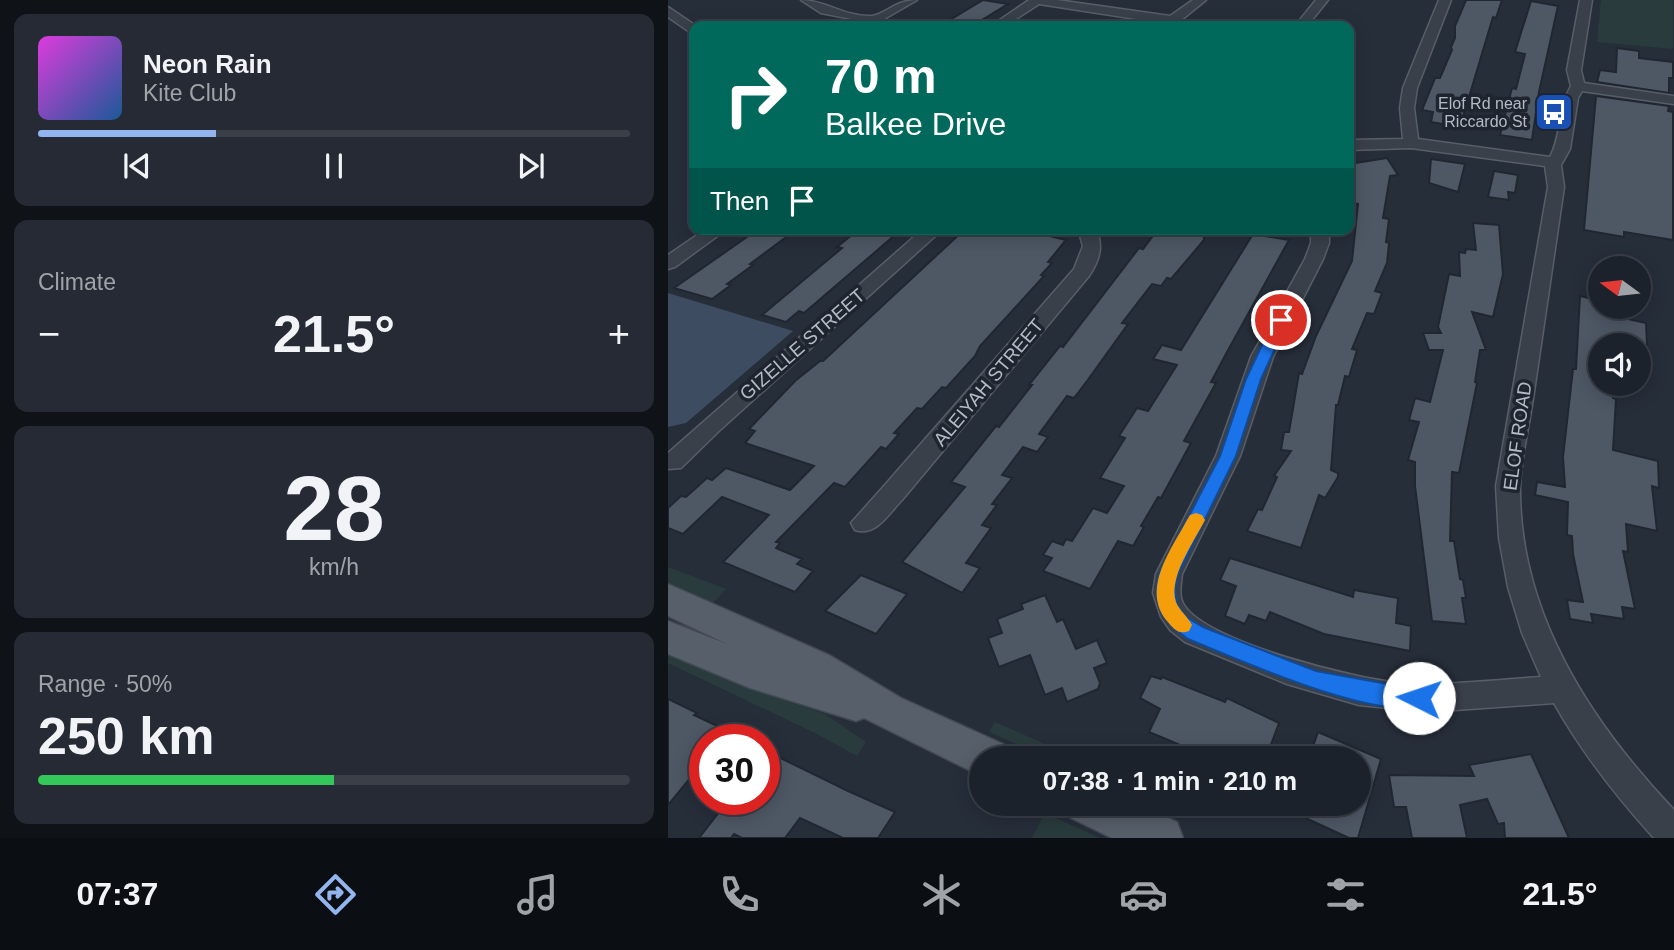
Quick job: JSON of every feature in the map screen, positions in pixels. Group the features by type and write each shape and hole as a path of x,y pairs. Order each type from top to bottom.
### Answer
{"main road":[{"path":"668,598 814,667 887,711 969,749"},
{"path":"668,637 762,675 887,711"},
{"path":"1114,816 1161,838"}],"street":[{"path":"807,0 825,11 862,21"},
{"path":"873,21 911,0"},
{"path":"1004,21 1036,0 1167,21"},
{"path":"1175,21 1199,0"},
{"path":"1306,21 1322,0"},
{"path":"1411,144 1407,108 1410,88 1445,0"},
{"name":"ELOF ROAD","path":"1586,0 1574,70 1578,86 1570,98 1562,149 1554,165 1556,187 1508,492 1509,527 1515,566 1542,651 1560,689 1608,762 1674,835"},
{"path":"671,17 689,28"},
{"path":"1578,86 1674,100"},
{"path":"1354,145 1411,144 1554,165"},
{"path":"668,263 709,235"},
{"name":"GIZELLE STREET","path":"673,462 712,424 927,235"},
{"name":"ALEIYAH STREET","path":"864,523 893,493 1082,272 1092,248 1091,235"},
{"path":"1320,235 1314,259 1262,357 1228,456 1169,574 1165,589 1167,607 1178,622 1195,633 1316,681 1348,688 1419,698 1560,689"}],"shaded area":[{"path":"1601,0 1673,0 1673,49 1597,42"},
{"path":"668,567 726,589 713,603 668,583"},
{"path":"668,653 752,689 825,714 866,742 857,756 668,663"},
{"path":"995,722 1043,743 1041,746 1021,746 989,732"},
{"path":"1043,816 1052,816 1100,838 1032,838"}],"water":[{"path":"668,293 793,331 686,423 668,427"}],"building":[{"path":"983,0 1008,4 980,21 948,21"},
{"path":"1466,0 1502,0 1496,18 1493,17 1460,127 1431,122 1433,112 1422,110 1435,78 1440,78 1452,50 1455,26"},
{"path":"1531,1 1558,6 1539,92 1532,140 1500,135 1512,88 1516,89 1525,54 1515,52"},
{"path":"1617,48 1639,51 1639,58 1673,62 1669,93 1597,82 1600,70 1616,72"},
{"path":"1596,96 1669,106 1668,111 1673,112 1673,240 1624,232 1624,237 1584,230"},
{"path":"1387,158 1398,175 1390,176 1383,218 1389,219 1387,263 1375,291 1382,293 1374,314 1367,313 1352,349 1357,350 1349,377 1345,376 1336,405 1331,470 1338,473 1338,477 1325,498 1319,495 1301,548 1247,531 1258,509 1262,510 1277,477 1274,476 1291,451 1281,450 1284,432 1289,432 1299,373 1302,374 1316,336 1352,261 1358,204 1354,204 1354,163"},
{"path":"1431,159 1465,164 1458,192 1429,183"},
{"path":"1494,171 1518,175 1515,193 1508,192 1509,200 1488,197"},
{"path":"1473,223 1499,225 1503,274 1493,317 1472,312 1486,350 1480,350 1477,383 1459,473 1452,472 1450,541 1454,541 1460,579 1463,580 1466,598 1462,598 1466,624 1432,621 1415,486 1415,462 1408,460 1419,422 1409,420 1415,398 1430,402 1443,350 1429,350 1423,333 1441,333 1438,327 1449,274 1460,276 1459,252 1465,253 1466,249 1476,250"},
{"path":"750,235 789,235 750,264 753,265 712,299 674,288"},
{"path":"852,235 895,235 804,313 799,311 786,322 762,315 842,248 837,247"},
{"path":"959,235 1046,235 1066,240 1048,262 1052,263 1041,275 1044,276 946,388 942,387 922,409 917,408 894,433 899,434 886,449 881,447 845,487 834,483 776,542 780,543 776,548 802,559 797,564 813,571 795,592 723,562 769,515 722,497 683,534 668,528 668,508 681,496 686,497 707,478 712,480 726,468 790,490 814,466 745,443 755,431 749,429 795,381 823,361"},
{"path":"1154,235 1204,235 1204,240 1171,279 1167,278 1161,286 1152,284 1122,323 1128,324 1087,381 1074,398 1067,396 1039,434 1048,437 1037,452 1023,447 1002,475 1012,478 992,504 997,505 982,525 991,528 966,563 980,568 962,593 902,562 965,487 951,482 996,426 999,427 1032,385 1029,385 1060,346 1063,347 1139,248 1143,249"},
{"path":"1252,235 1289,240 1211,382 1216,383 1184,441 1191,443 1161,498 1158,497 1141,526 1144,527 1133,546 1118,541 1090,589 1043,571 1052,558 1043,555 1052,541 1063,545 1066,539 1072,541 1093,508 1107,513 1124,486 1100,478 1125,438 1119,436 1137,408 1148,411 1177,365 1153,359 1162,345 1181,350"},
{"path":"1580,296 1588,298 1588,319 1628,319 1646,323 1646,333 1588,333 1588,396 1613,396 1616,399 1613,450 1658,461 1659,488 1652,486 1657,531 1626,524 1628,552 1623,551 1635,609 1622,607 1624,619 1591,614 1593,623 1570,619 1567,600 1583,602 1572,536 1567,535 1568,502 1535,495 1537,482 1565,487 1563,457 1573,369 1576,369"},
{"path":"1230,558 1353,597 1354,590 1398,598 1396,623 1411,626 1410,651 1324,634 1270,612 1266,621 1249,615 1245,624 1225,616 1236,586 1220,580"},
{"path":"861,575 907,594 876,634 825,611"},
{"path":"1045,595 1057,622 1063,619 1076,649 1097,640 1107,663 1094,668 1100,683 1098,689 1067,702 1062,688 1045,695 1030,655 999,667 988,638 1002,633 997,619 1023,609 1021,604"},
{"path":"1151,676 1162,677 1225,702 1227,698 1279,723 1270,746 1182,746 1149,732 1160,709 1140,698"},
{"path":"668,699 713,724 689,724 689,779 668,805"},
{"path":"1318,732 1351,746 1313,746"},
{"path":"1531,754 1569,838 1505,838 1504,823 1498,824 1487,799 1460,805 1467,838 1412,838 1406,807 1394,807 1389,775 1474,776 1469,765"},
{"path":"1371,755 1381,759 1371,793"},
{"path":"780,758 895,812 878,838 843,838 800,818 785,838 742,838 734,834 731,838 699,838 717,815 780,815"},
{"path":"1301,816 1364,816 1358,838 1349,838"}],"slow traffic":[{"path":"1182,625 1167,607 1165,589 1169,574 1196,520"}],"place":[{"name":"Elof Rd near Riccardo St","path":"1554,112"}],"route":[{"path":"1281,320 1262,357 1228,456 1169,574 1165,589 1167,607 1178,622 1195,633 1316,681 1383,695 1419,698"}]}
